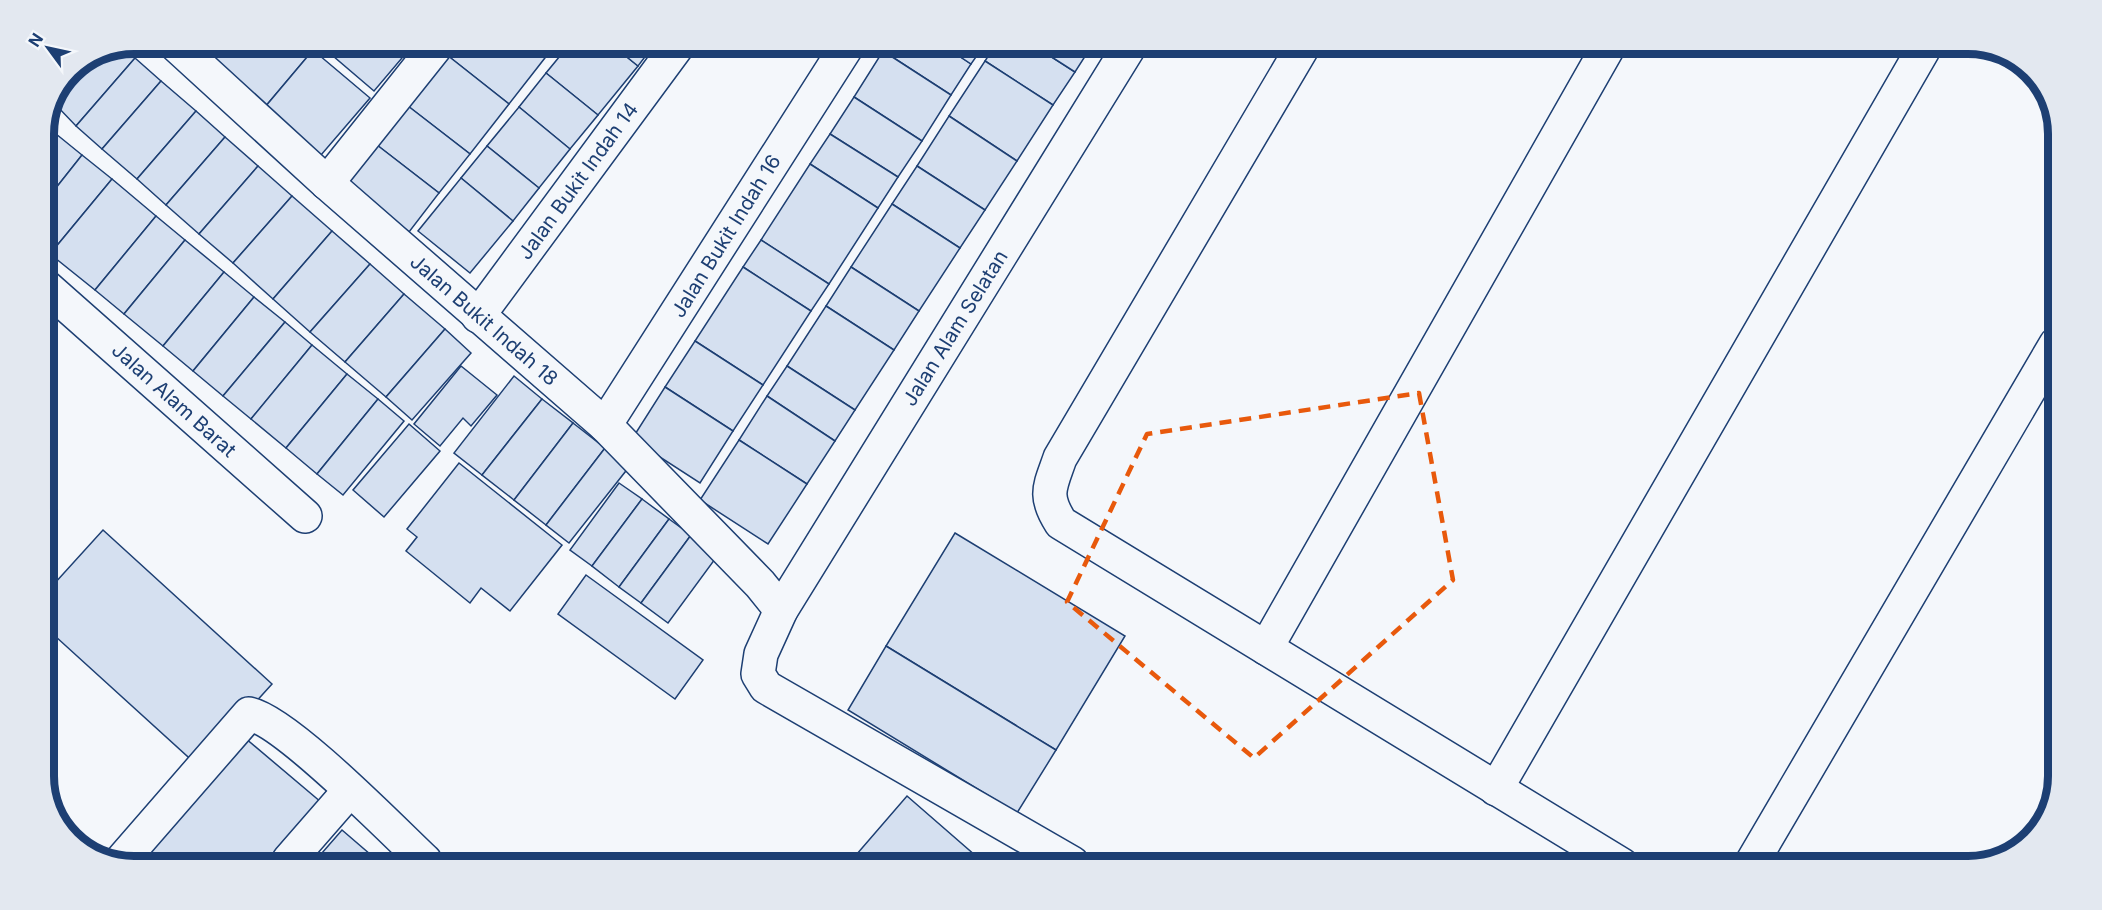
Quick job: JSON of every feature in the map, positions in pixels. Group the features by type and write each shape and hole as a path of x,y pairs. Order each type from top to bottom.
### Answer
{"street":[{"name":"Jalan Bukit Indah 18","path":"186,54 327,183 605,426 760,585 781,610"},
{"path":"327,183 430,54"},
{"name":"Jalan Bukit Indah 14","path":"478,316 671,54"},
{"name":"Jalan Bukit Indah 16","path":"605,426 842,54"},
{"name":"Jalan Alam Selatan","path":"1060,856 766,687 758,674 761,654 781,610 1125,54"},
{"path":"1298,54 1060,458 1050,486 1050,506 1061,523 1607,856"},
{"path":"1266,648 1604,54"},
{"path":"1496,789 1921,54"},
{"name":"Jalan Alam Barat","path":"54,294 305,516"},
{"path":"1756,856 2048,358"},
{"path":"126,855 249,714 276,726 350,790 420,856"},
{"path":"292,856 350,790"}],"highlighted area":[{"path":"1419,393 1453,580 1254,758 1067,602 1147,434"}],"building":[{"path":"131,54 135,58 76,126 59,108 62,99 82,73 94,65 108,58 124,55"},
{"path":"202,54 310,54 265,107"},
{"path":"310,54 318,54 370,98 321,155 265,107"},
{"path":"331,54 405,54 374,91"},
{"path":"448,54 548,54 509,104"},
{"path":"562,54 623,54 638,66 598,115 546,73"},
{"path":"623,54 647,54 638,66"},
{"path":"881,54 888,54 951,95 922,141 854,97"},
{"path":"888,54 956,54 971,64 951,95"},
{"path":"956,54 978,54 971,64"},
{"path":"990,54 1047,54 1075,72 1053,105 985,61"},
{"path":"1047,54 1087,54 1075,72"},
{"path":"447,55 509,104 470,154 408,106"},
{"path":"135,58 161,81 102,149 76,126"},
{"path":"985,61 1053,105 1017,161 949,116"},
{"path":"546,73 598,115 570,149 519,107"},
{"path":"161,81 196,111 137,179 102,149"},
{"path":"854,97 922,141 898,177 830,134"},
{"path":"408,106 470,154 439,193 377,145"},
{"path":"519,107 570,149 539,188 487,146"},
{"path":"196,111 225,137 166,205 137,179"},
{"path":"949,116 1017,161 985,210 917,166"},
{"path":"54,132 82,155 54,190"},
{"path":"830,134 898,177 878,208 810,164"},
{"path":"225,137 258,166 199,234 166,205"},
{"path":"377,145 439,193 409,232 347,183"},
{"path":"487,146 539,188 513,221 461,178"},
{"path":"82,155 112,179 54,249 54,190"},
{"path":"810,164 878,208 829,284 761,240"},
{"path":"258,166 292,196 233,263 199,234"},
{"path":"917,166 985,210 960,248 892,204"},
{"path":"461,178 513,221 470,273 418,231"},
{"path":"112,179 156,216 95,290 54,257 54,249"},
{"path":"292,196 332,231 273,299 233,263"},
{"path":"892,204 960,248 919,311 851,267"},
{"path":"156,216 185,240 124,314 95,290"},
{"path":"332,231 370,264 310,332 273,299"},
{"path":"185,240 224,272 163,346 124,314"},
{"path":"761,240 829,284 811,311 743,267"},
{"path":"370,264 404,294 345,362 310,332"},
{"path":"743,267 811,311 763,385 695,341"},
{"path":"851,267 919,311 894,350 826,306"},
{"path":"224,272 254,297 193,371 163,346"},
{"path":"404,294 445,329 386,397 345,362"},
{"path":"254,297 285,322 223,396 193,371"},
{"path":"826,306 894,350 855,410 787,366"},
{"path":"285,322 312,345 251,419 223,396"},
{"path":"445,329 471,353 412,420 386,397"},
{"path":"695,341 763,385 733,431 665,387"},
{"path":"312,345 347,374 286,448 251,419"},
{"path":"461,366 497,395 471,426 463,418 440,446 414,424"},
{"path":"787,366 855,410 835,441 767,396"},
{"path":"347,374 378,399 317,474 286,448"},
{"path":"514,376 542,399 482,475 454,453"},
{"path":"665,387 733,431 700,483 632,439"},
{"path":"767,396 835,441 807,484 739,440"},
{"path":"378,399 404,421 343,495 317,474"},
{"path":"542,399 573,423 514,500 482,475"},
{"path":"573,423 605,448 546,525 514,500"},
{"path":"409,424 440,451 384,517 353,490"},
{"path":"739,440 807,484 768,544 700,500"},
{"path":"605,448 629,467 569,543 546,525"},
{"path":"459,463 562,545 510,611 481,588 470,603 406,551 417,537 407,529"},
{"path":"619,483 642,499 592,566 570,550"},
{"path":"642,499 669,519 619,587 592,566"},
{"path":"669,519 691,535 641,603 619,587"},
{"path":"103,530 272,684 198,766 54,635 54,584"},
{"path":"955,533 1125,636 1056,750 886,646"},
{"path":"691,535 718,555 668,623 641,603"},
{"path":"586,575 703,660 675,699 558,614"},
{"path":"886,646 1056,750 1017,813 848,710"},
{"path":"238,732 328,808 286,856 133,856"},
{"path":"907,796 976,856 855,856"},
{"path":"342,830 372,856 319,856"}]}
